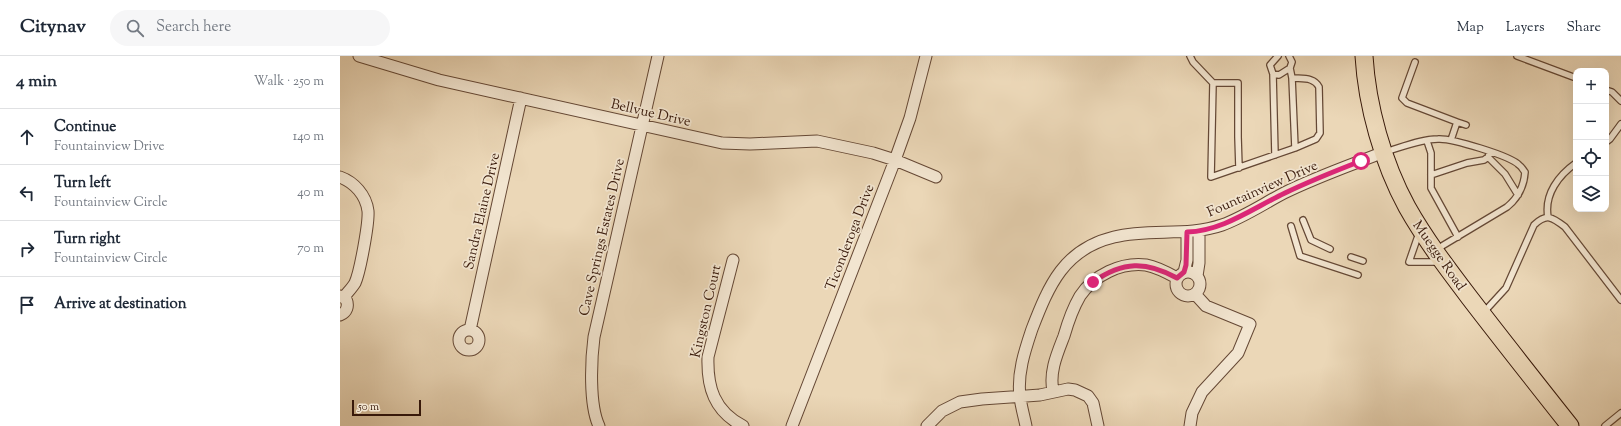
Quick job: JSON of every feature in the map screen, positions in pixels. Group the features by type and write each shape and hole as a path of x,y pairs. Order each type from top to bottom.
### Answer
{"main road":[{"name":"Muegge Road","path":"1364,56 1371,107 1384,152 1406,206 1420,229 1482,314 1570,426"}],"street":[{"name":"Bellvue Drive","path":"359,56 439,80 722,143 750,144 817,141 873,153 895,160 936,177"},
{"name":"Cave Springs Estates Drive","path":"595,425 592,378 593,344 658,56"},
{"name":"Ticonderoga Drive","path":"792,426 895,160 910,118 926,56"},
{"name":"Sandra Elaine Drive","path":"470,330 521,98"},
{"name":"Fountainview Drive","path":"1026,426 1020,396 1022,362 1035,322 1047,292 1054,279 1071,260 1091,246 1114,237 1131,234 1199,231 1223,225 1303,184 1384,152"},
{"path":"340,177 360,190 368,210 358,276 353,286 342,297 348,306 346,311 340,315"},
{"path":"1187,232 1187,260 1176,287 1179,292 1186,296 1195,294 1199,290 1200,284 1197,276 1199,263 1199,231"},
{"name":"Kingston Court","path":"733,260 708,358 708,373 710,389 721,408 728,416 743,426"},
{"path":"1053,391 1051,375 1057,352 1069,320 1081,295 1093,282 1114,270 1136,265 1147,265 1180,275 1193,273 1197,276"},
{"path":"1190,426 1196,403 1210,383 1238,353 1250,324 1206,306 1195,294"},
{"path":"927,426 942,411 960,402 1040,395 1068,389 1075,390 1088,396 1093,403 1098,426"}],"lane":[{"path":"1190,56 1193,62 1213,83 1212,177 1295,148 1316,139 1320,133 1318,87 1313,80 1292,78"},
{"path":"1275,155 1273,74 1270,65 1278,56"},
{"path":"1290,56 1292,62 1290,68 1292,78 1295,148"},
{"path":"1517,56 1573,77"},
{"path":"1415,62 1402,96 1404,101 1466,125"},
{"path":"1273,74 1279,75 1290,68"},
{"path":"1213,83 1238,83 1239,168"},
{"path":"1609,91 1621,101"},
{"path":"1451,140 1457,122"},
{"path":"1609,140 1621,124"},
{"path":"1384,152 1438,139 1451,140 1519,164 1525,172 1524,182 1516,200 1507,207 1458,237 1439,256 1409,262 1420,229"},
{"path":"1427,141 1431,153 1430,183 1433,194 1458,237"},
{"path":"1431,175 1467,163 1484,160 1489,154"},
{"path":"1489,154 1505,174 1518,195"},
{"path":"1548,217 1547,210 1554,186 1558,178 1573,166"},
{"path":"1482,314 1506,288 1534,225 1539,220 1548,217 1554,218 1565,227 1621,300"},
{"path":"1303,220 1311,240 1330,249"},
{"path":"1290,226 1300,256 1358,276"},
{"path":"1351,257 1363,261"},
{"path":"1605,426 1621,413"}],"route":[{"path":"1093,282 1103,275 1124,266 1136,265 1147,265 1158,268 1177,278 1184,272 1186,265 1187,232 1223,225 1303,184 1361,161"}]}
